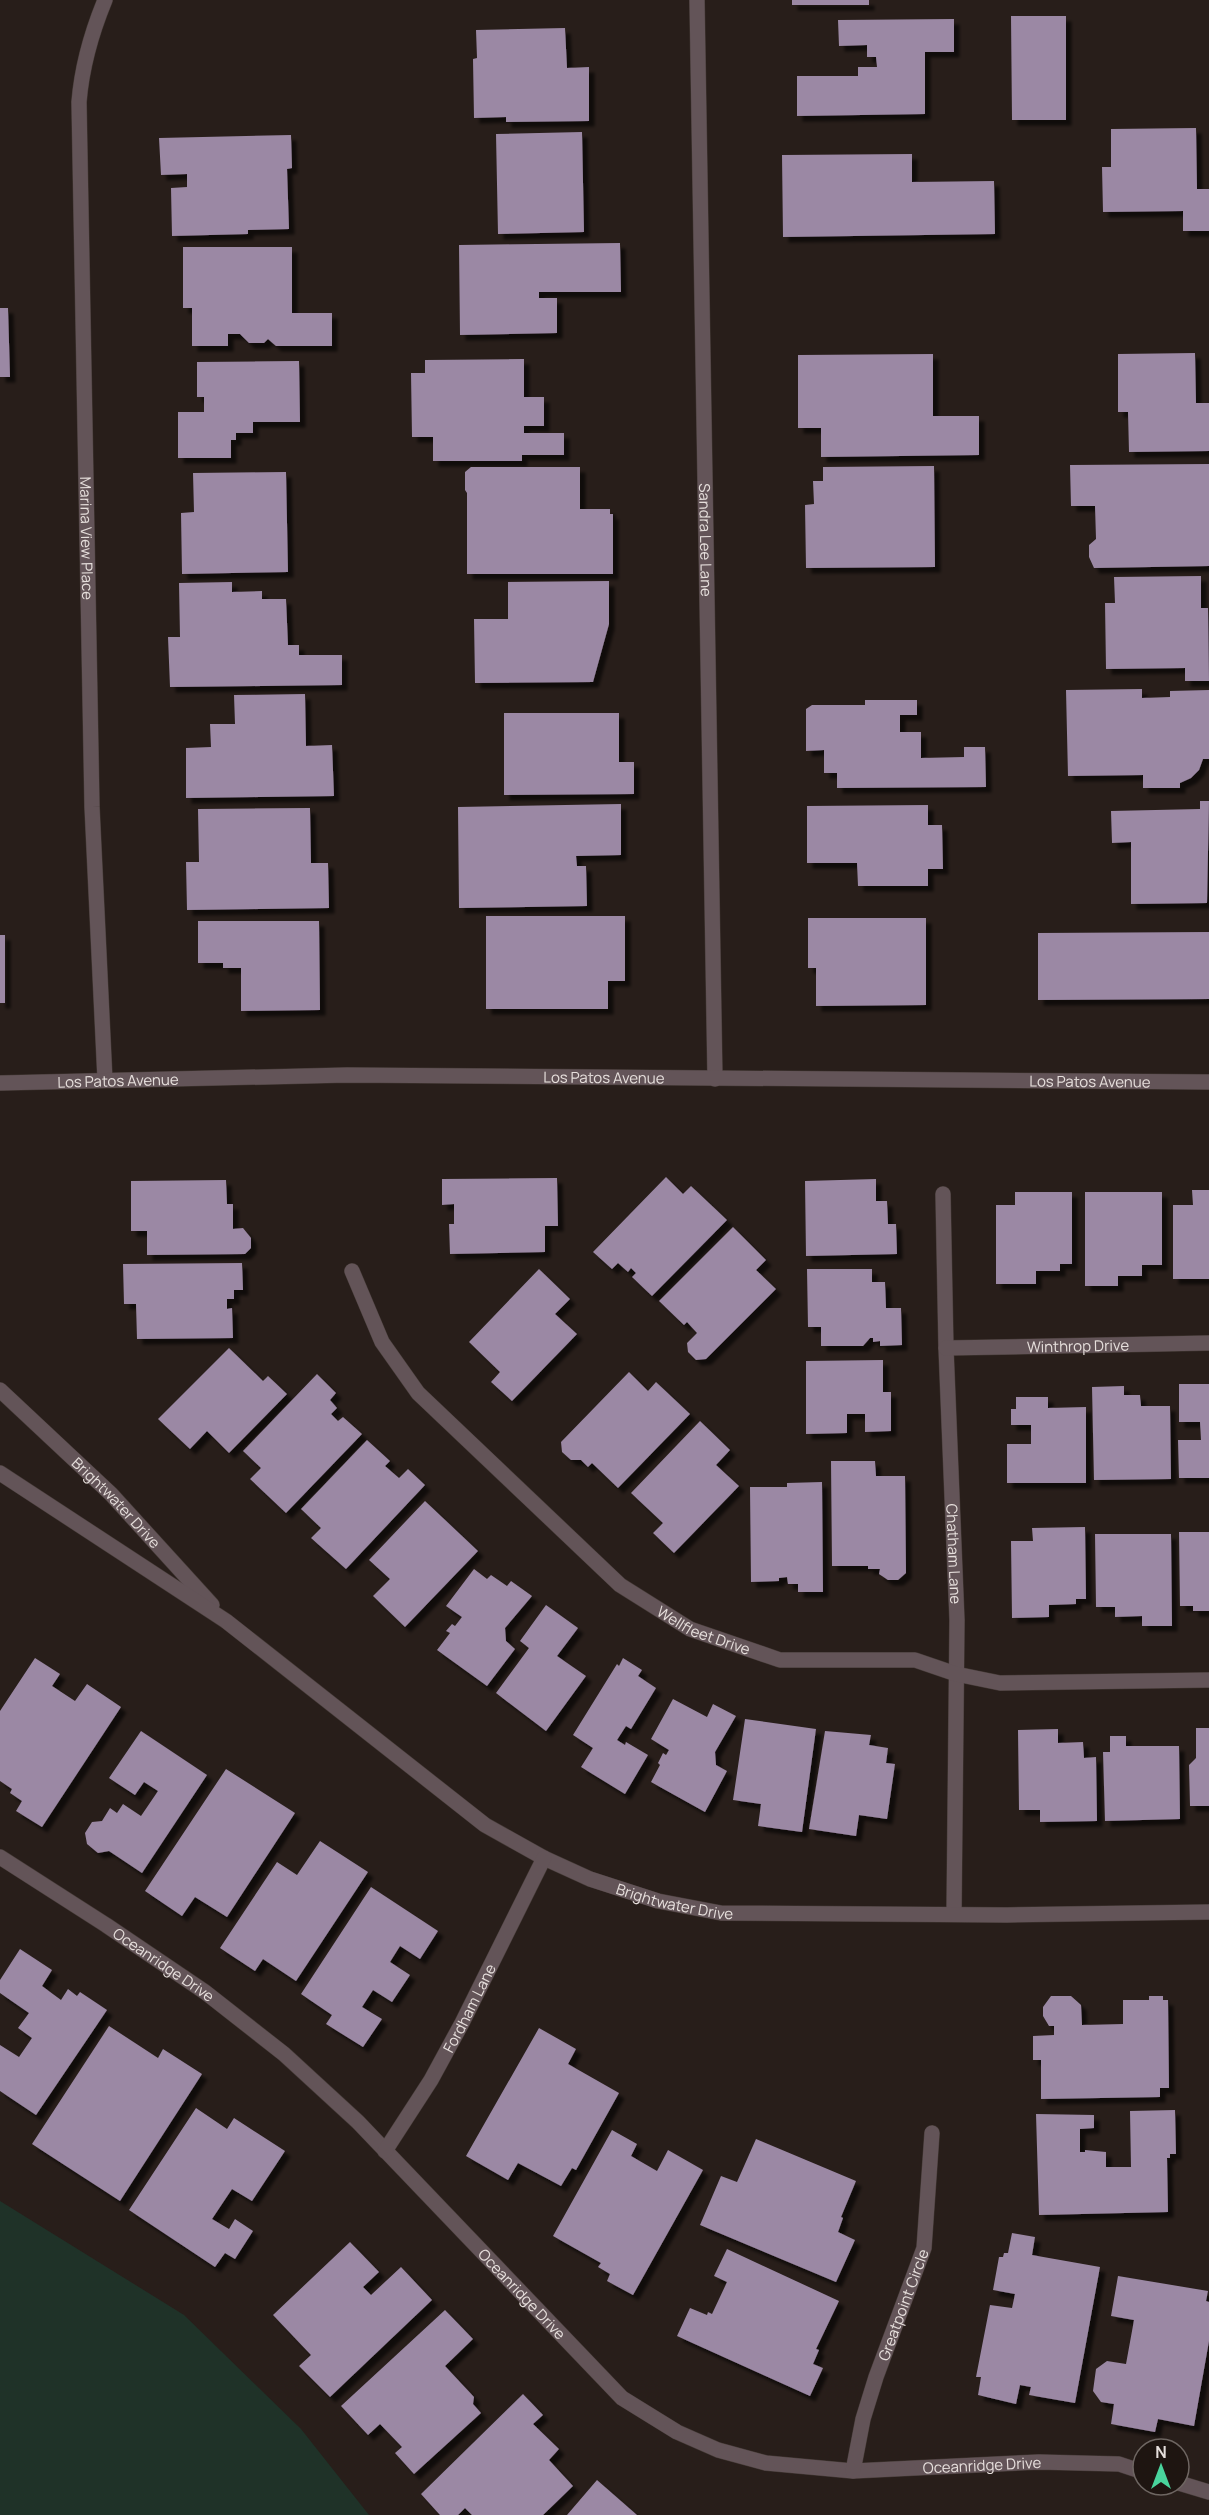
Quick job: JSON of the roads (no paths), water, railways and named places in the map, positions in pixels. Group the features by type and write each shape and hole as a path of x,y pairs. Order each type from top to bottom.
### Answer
{"street":[{"name":"Marina View Place","path":"105,0 90,36 82,69 79,102 92,807 105,1080"},
{"name":"Sandra Lee Lane","path":"697,0 715,1078"},
{"name":"Los Patos Avenue","path":"0,1083 347,1075 1209,1082"},
{"name":"Chatham Lane","path":"944,1194 946,1348 957,1620 954,1914"},
{"name":"Wellfleet Drive","path":"352,1271 382,1342 418,1393 620,1586 690,1629 780,1660 915,1660 956,1674 1000,1683 1209,1680"},
{"name":"Winthrop Drive","path":"946,1348 1209,1343"},
{"name":"Brightwater Drive","path":"0,1390 111,1494 226,1621"},
{"name":"Brightwater Drive","path":"0,1473 226,1621 484,1825 544,1858 590,1879 658,1901 721,1912 954,1914 1209,1912"},
{"name":"Oceanridge Drive","path":"0,1857 205,1992 284,2054 347,2111 622,2398 677,2432 718,2450 766,2463 854,2471 1039,2462 1119,2464 1131,2468"},
{"name":"Fordham Lane","path":"385,2151 431,2080 462,2023 544,1858"},
{"name":"Greatpoint Circle","path":"854,2471 863,2420 876,2376 924,2248 932,2133"},
{"path":"1191,2487 1209,2492"}]}
